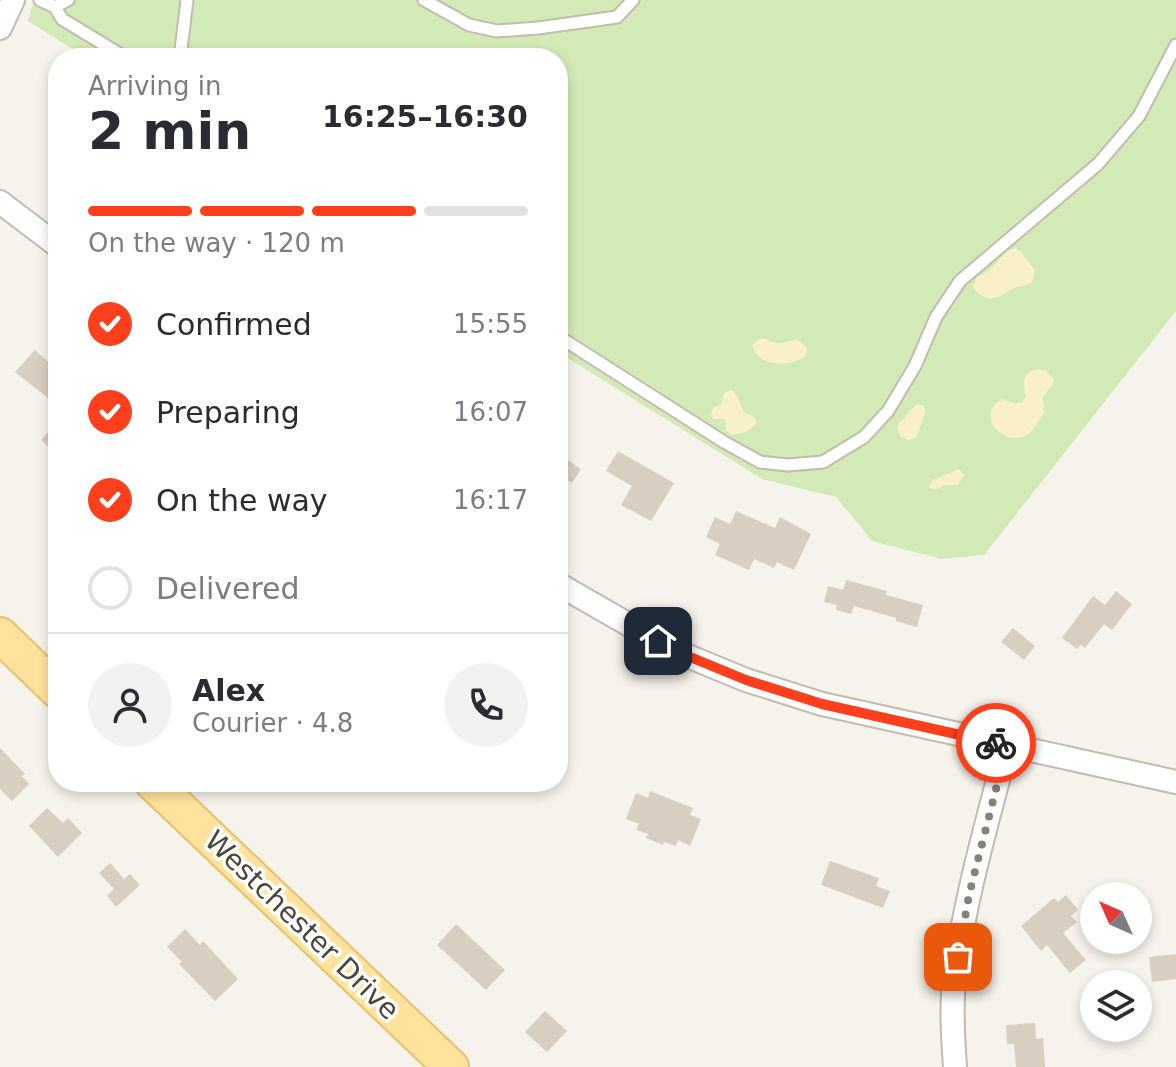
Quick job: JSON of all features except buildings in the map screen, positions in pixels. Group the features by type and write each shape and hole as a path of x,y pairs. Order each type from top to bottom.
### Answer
{"main road":[{"path":"0,635 48,681"},
{"name":"Westchester Drive","path":"162,792 451,1067"}],"street":[{"path":"0,28 13,0"},
{"path":"1,202 48,238"},
{"path":"568,590 673,650 746,680 822,704 1176,782"},
{"path":"955,1067 954,983 969,895 1007,746"}],"lane":[{"path":"40,0 55,7 62,19 110,48"},
{"path":"55,7 68,0"},
{"path":"181,48 187,0"},
{"path":"424,0 469,25 497,31 617,17 633,0"},
{"path":"568,342 760,462 788,465 823,462 864,437 888,411 915,366 936,317 960,281 1098,164 1139,116 1176,45"}],"green space":[{"path":"34,0 1176,0 1176,311 984,555 942,559 872,541 836,497 762,479 568,358 568,48 71,48 28,21"}],"sand":[{"path":"1015,248 1035,270 1031,283 997,297 989,298 978,293 973,287 977,277"},
{"path":"762,338 776,343 799,341 807,349 806,356 792,362 768,362 752,346"},
{"path":"1039,369 1046,371 1054,380 1043,396 1044,413 1028,434 1010,438 996,428 991,421 991,413 1002,399 1016,404 1022,402 1026,397 1026,375"},
{"path":"731,390 744,412 756,419 751,429 737,434 726,430 725,419 710,416 713,408 721,404 724,393"},
{"path":"917,404 923,405 926,411 916,438 909,440 901,437 897,430 899,423"},
{"path":"959,469 964,475 958,485 945,485 937,489 929,487 933,480"}],"way so far":[{"path":"958,957 969,895 1007,746 996,743"}],"route":[{"path":"658,641 746,680 822,704 996,743"}]}
